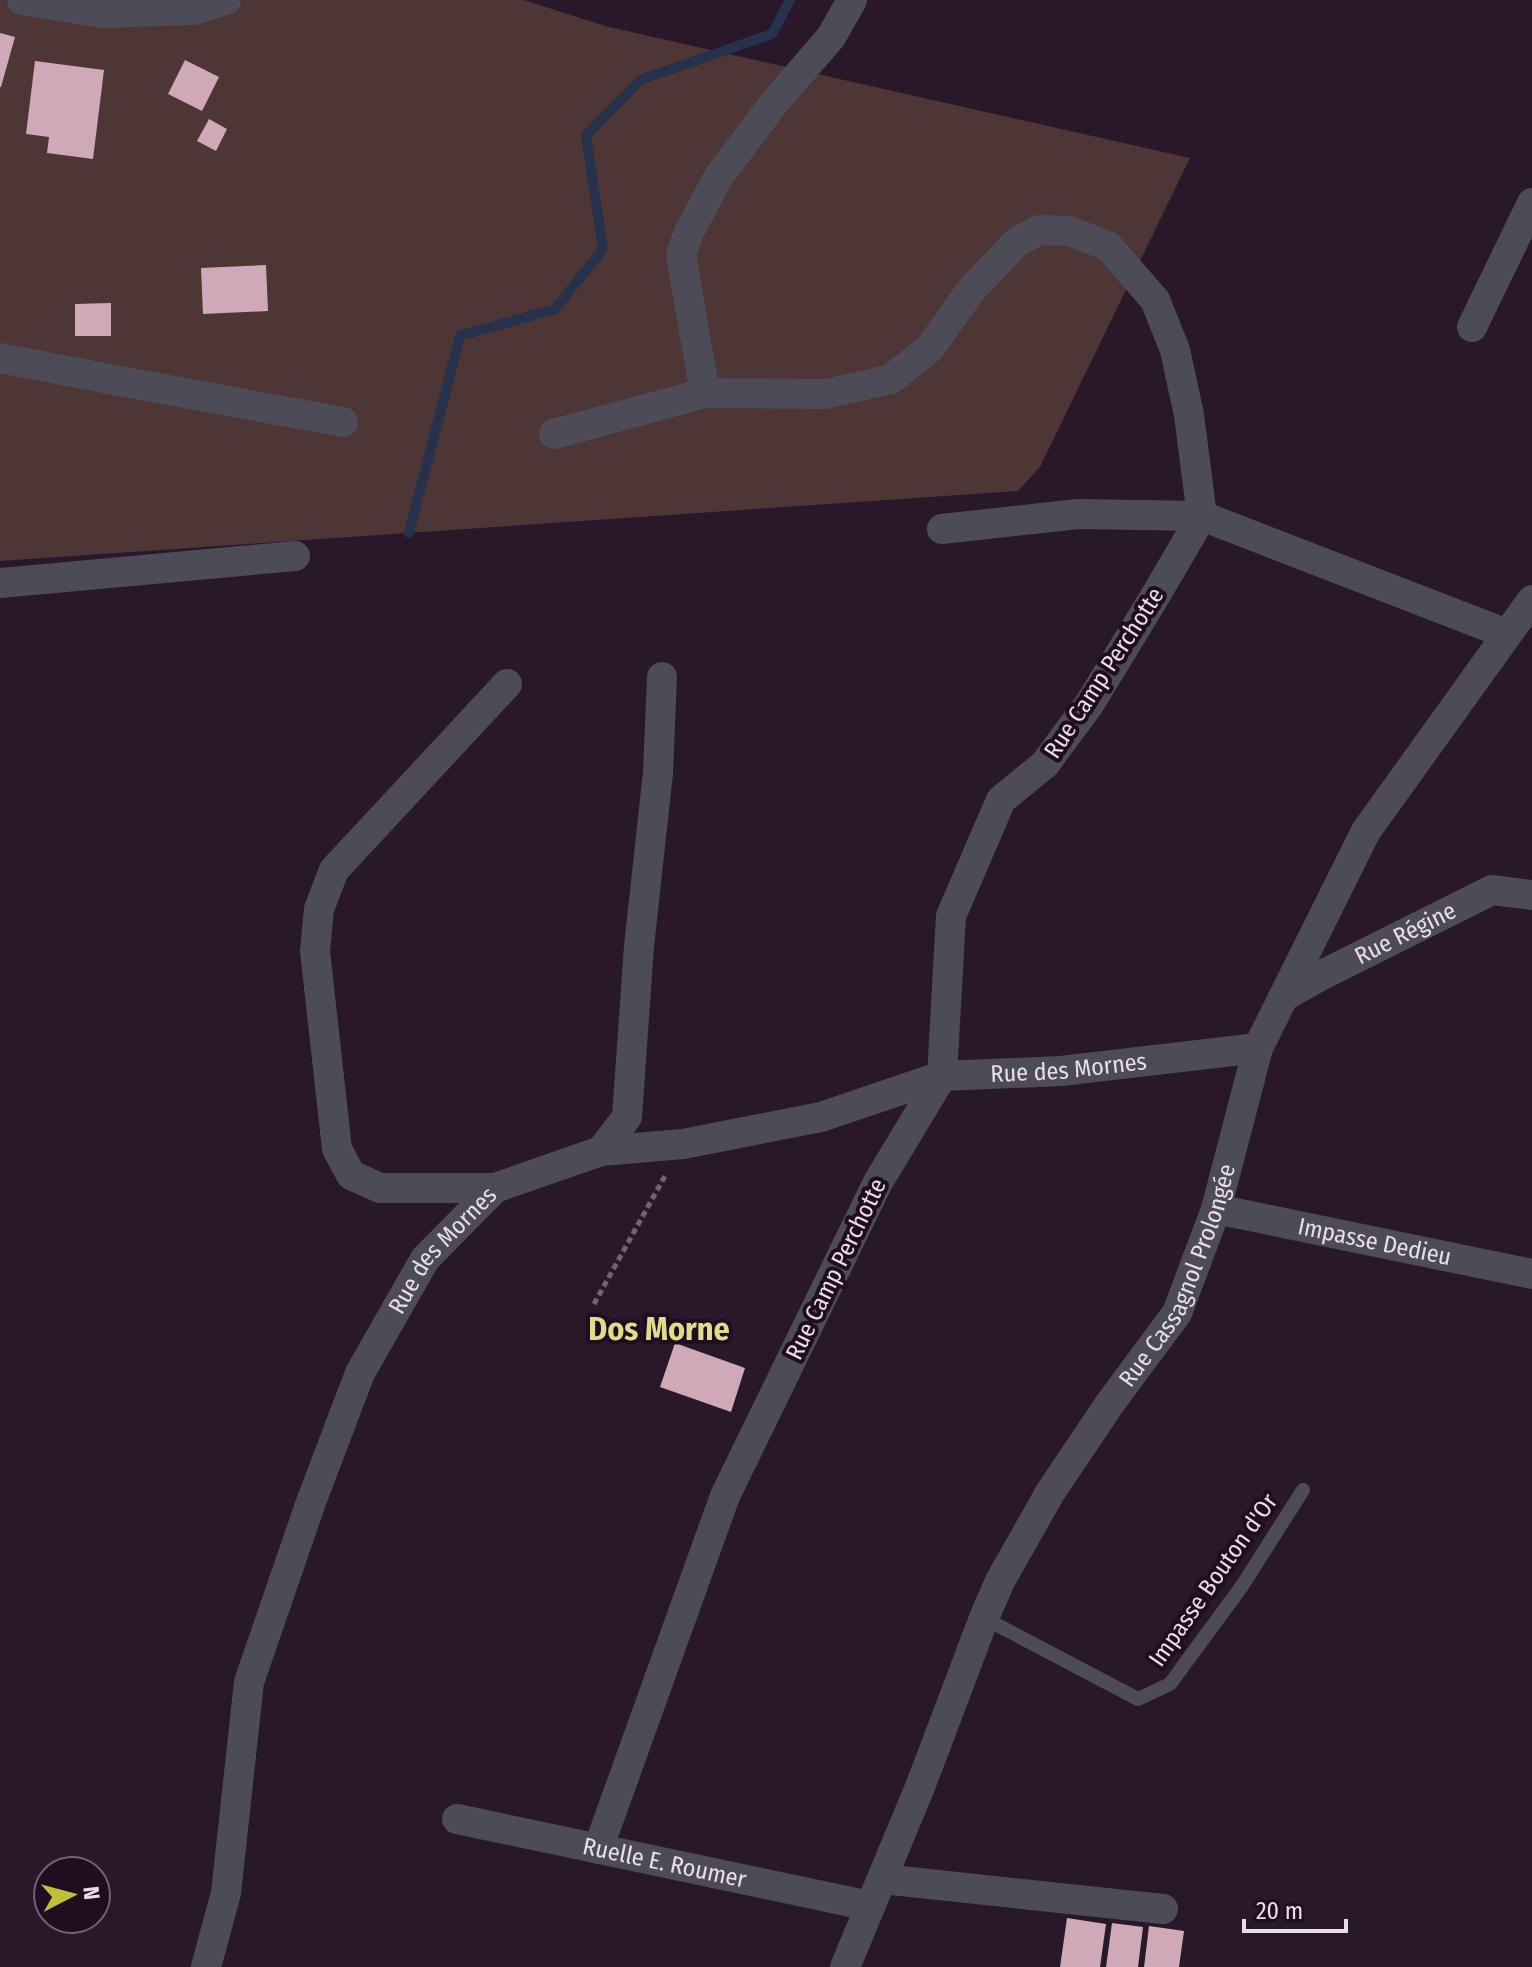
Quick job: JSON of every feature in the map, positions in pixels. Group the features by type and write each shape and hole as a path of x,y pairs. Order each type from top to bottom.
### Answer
{"street":[{"path":"22,0 102,13 194,10 226,0"},
{"path":"705,393 681,255 689,232 719,176 774,103 831,37 852,0"},
{"path":"1472,327 1532,203"},
{"path":"554,434 705,393 826,394 891,379 930,348 971,290 1017,242 1039,230 1069,231 1108,246 1155,300 1175,350 1189,415 1202,516"},
{"path":"0,358 343,422"},
{"path":"942,529 1078,514 1202,516 1507,634"},
{"name":"Rue Camp Perchotte","path":"598,1849 725,1496 878,1182 942,1076 951,916 1001,800 1045,764 1090,703 1202,516"},
{"path":"0,583 295,556"},
{"name":"Rue Cassagnol Prolongée","path":"845,1967 920,1787 1000,1581 1051,1491 1111,1402 1177,1313 1216,1209 1258,1048 1366,831 1532,600"},
{"path":"601,1151 627,1117 639,946 658,773 662,677"},
{"path":"495,1188 380,1188 351,1175 337,1149 315,951 319,909 334,870 507,684"},
{"name":"Rue Régine","path":"1283,997 1492,890 1532,895"},
{"name":"Rue des Mornes","path":"206,1967 226,1893 249,1682 311,1502 360,1373 425,1259 495,1188 601,1151 683,1144 821,1117 942,1076 1061,1071 1258,1048"},
{"name":"Impasse Dedieu","path":"1216,1209 1532,1274"},
{"name":"Ruelle E. Roumer","path":"457,1819 598,1849 876,1892 1163,1909"}],"lane":[{"name":"Impasse Bouton d'Or","path":"984,1618 1138,1699 1170,1684 1242,1586 1303,1490"}],"path":[{"path":"594,1304 683,1144"}],"shaded area":[{"path":"0,0 524,0 605,26 1190,158 1040,467 1018,491 0,561"}],"building":[{"path":"0,33 15,37 1,87 0,87"},
{"path":"185,60 219,77 202,111 168,94"},
{"path":"35,61 104,70 93,159 47,153 49,137 26,134"},
{"path":"209,119 227,129 216,151 197,141"},
{"path":"266,265 268,311 203,314 201,268"},
{"path":"111,303 111,336 75,336 75,304"},
{"path":"675,1343 745,1368 731,1412 660,1387"},
{"path":"1067,1918 1106,1924 1100,1967 1060,1967"},
{"path":"1112,1923 1143,1927 1138,1967 1106,1967"},
{"path":"1149,1926 1184,1931 1179,1967 1144,1967"}],"waterway":[{"path":"409,533 460,336 555,309 603,249 586,136 640,80 772,34 790,0"}],"district":[{"name":"Dos Morne","path":"659,1329"}]}
